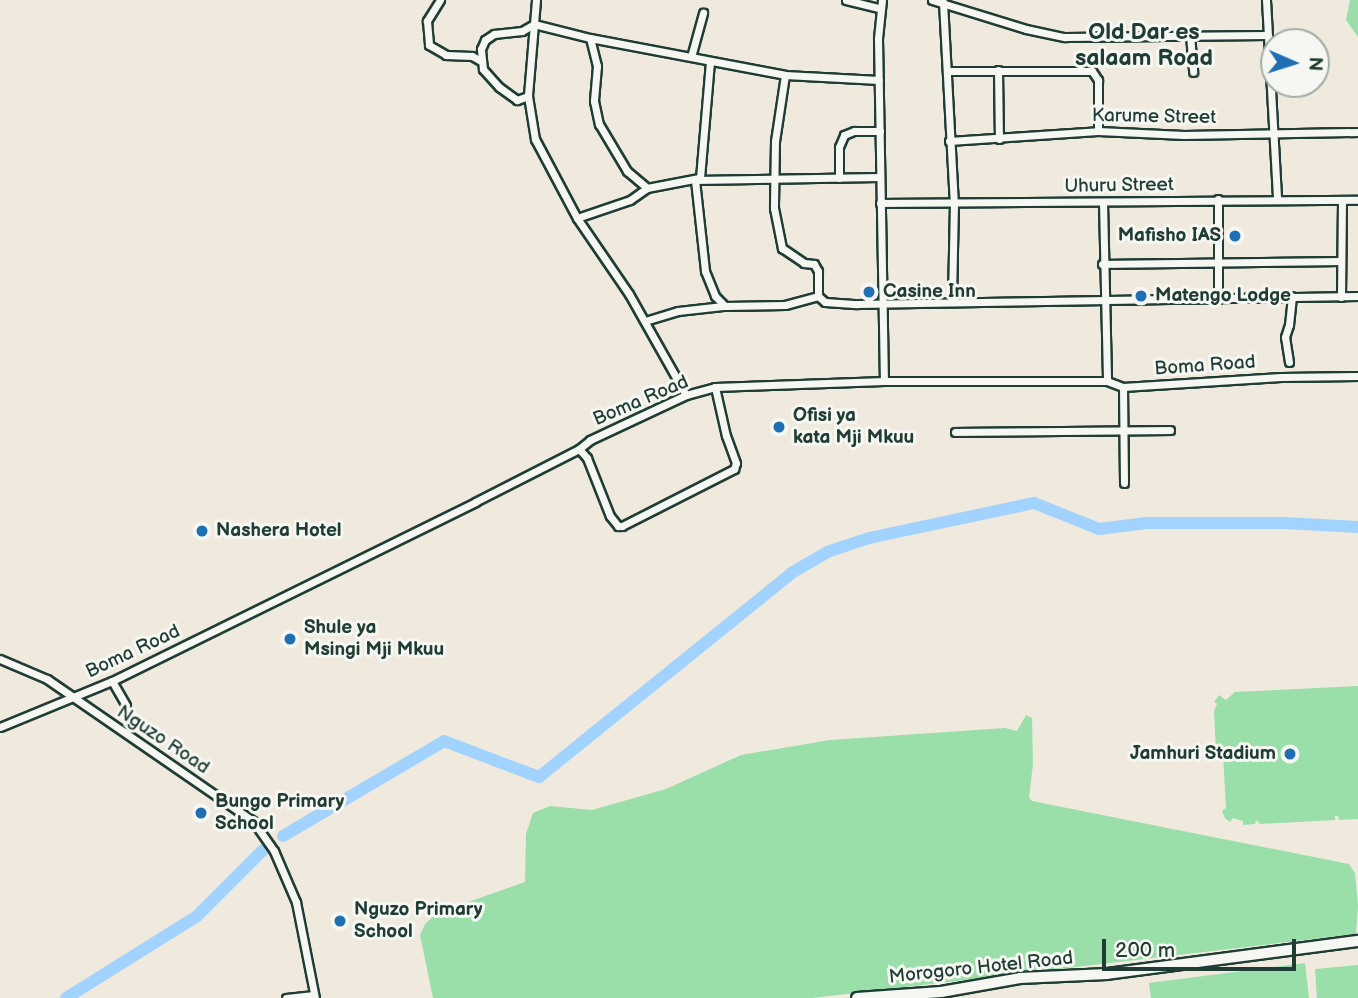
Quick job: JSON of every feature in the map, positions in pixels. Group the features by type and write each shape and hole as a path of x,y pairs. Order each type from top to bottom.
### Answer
{"street":[{"path":"440,0 427,21 429,45 446,55 472,56 481,61"},
{"path":"536,0 528,96 535,139 577,218 645,321 686,395"},
{"path":"846,0 882,4 878,39 884,381"},
{"path":"932,0 1026,29 1065,37 1260,35"},
{"path":"1266,0 1269,28"},
{"path":"943,2 949,71 949,141 954,203 952,300"},
{"path":"691,57 703,13"},
{"path":"528,96 517,100 505,93 485,73 481,61 485,40 505,31 522,31 534,24 590,38 785,75 879,80"},
{"path":"1190,36 1194,72"},
{"path":"590,38 597,66 594,101 599,124 627,171 647,188"},
{"path":"704,308 711,299 711,290 699,238 698,179 710,61"},
{"path":"998,70 999,139"},
{"path":"949,71 1092,71 1098,80 1098,131"},
{"path":"785,75 773,178 774,208 782,248 804,263 814,264 820,278 818,296"},
{"path":"1272,98 1277,199"},
{"path":"839,178 839,147 844,135 855,131 880,131"},
{"name":"Karume Street","path":"949,141 1098,131 1184,135 1358,132"},
{"path":"577,218 630,200 647,188 698,179 879,177"},
{"path":"1216,261 1220,261 1218,199"},
{"name":"Uhuru Street","path":"880,203 1358,200"},
{"path":"1340,297 1342,201"},
{"path":"1103,202 1102,264 1107,381"},
{"path":"1216,261 1218,299"},
{"path":"1102,264 1339,261"},
{"path":"711,290 725,306"},
{"path":"818,296 825,302 1105,302 1358,296"},
{"path":"645,321 678,311 785,304 818,296"},
{"path":"1289,362 1285,337 1292,296"},
{"name":"Boma Road","path":"0,727 112,681 579,449 590,440 686,395 715,387 884,381 1107,381 1123,387 1281,377 1358,376"},
{"path":"579,449 587,458 610,516 618,526 622,526 734,469 736,463 726,436 715,387"},
{"path":"1123,387 1124,483"},
{"path":"955,432 1170,430"},
{"name":"Nguzo Road","path":"0,659 47,679 246,814 274,851 296,902 314,996"},
{"path":"112,681 125,705"},
{"name":"Morogoro Hotel Road","path":"857,998 941,995 1020,978 1107,974 1358,941"},
{"path":"286,998 314,996"}],"green space":[{"path":"1350,0 1358,0 1358,37 1346,20"},
{"name":"Jamhuri Stadium","path":"1358,686 1358,819 1339,820 1338,816 1335,816 1335,820 1260,824 1256,820 1255,824 1243,825 1243,821 1233,818 1230,822 1225,818 1222,811 1226,808 1223,752 1216,751 1214,711 1217,704 1214,702 1219,695 1226,700 1235,692"},
{"path":"1026,715 1032,718 1033,764 1029,797 1032,801 1349,864 1355,873 1358,905 1356,934 812,998 433,998 420,935 425,924 437,913 525,882 526,834 533,813 550,806 592,810 666,789 741,755 830,740 1005,728 1017,731"},
{"path":"1305,963 1309,998 1151,998 1149,983"},
{"path":"1358,965 1358,998 1317,998 1315,969"}],"waterway":[{"path":"283,836 444,741 539,777 793,572 827,552 869,538 1034,503 1099,529 1147,523 1285,523 1358,527"},
{"path":"66,998 197,916 263,850"}],"place":[{"name":"Mafisho IAS","path":"1235,236"},
{"name":"Casine Inn","path":"869,292"},
{"name":"Matengo Lodge","path":"1141,296"},
{"name":"Ofisi ya kata Mji Mkuu","path":"779,427"},
{"name":"Nashera Hotel","path":"202,531"},
{"name":"Shule ya Msingi Mji Mkuu","path":"290,639"},
{"name":"Jamhuri Stadium","path":"1290,754"},
{"name":"Bungo Primary School","path":"201,813"},
{"name":"Nguzo Primary School","path":"340,921"}],"district":[{"name":"Old Dar es salaam Road","path":"1144,45"}]}
